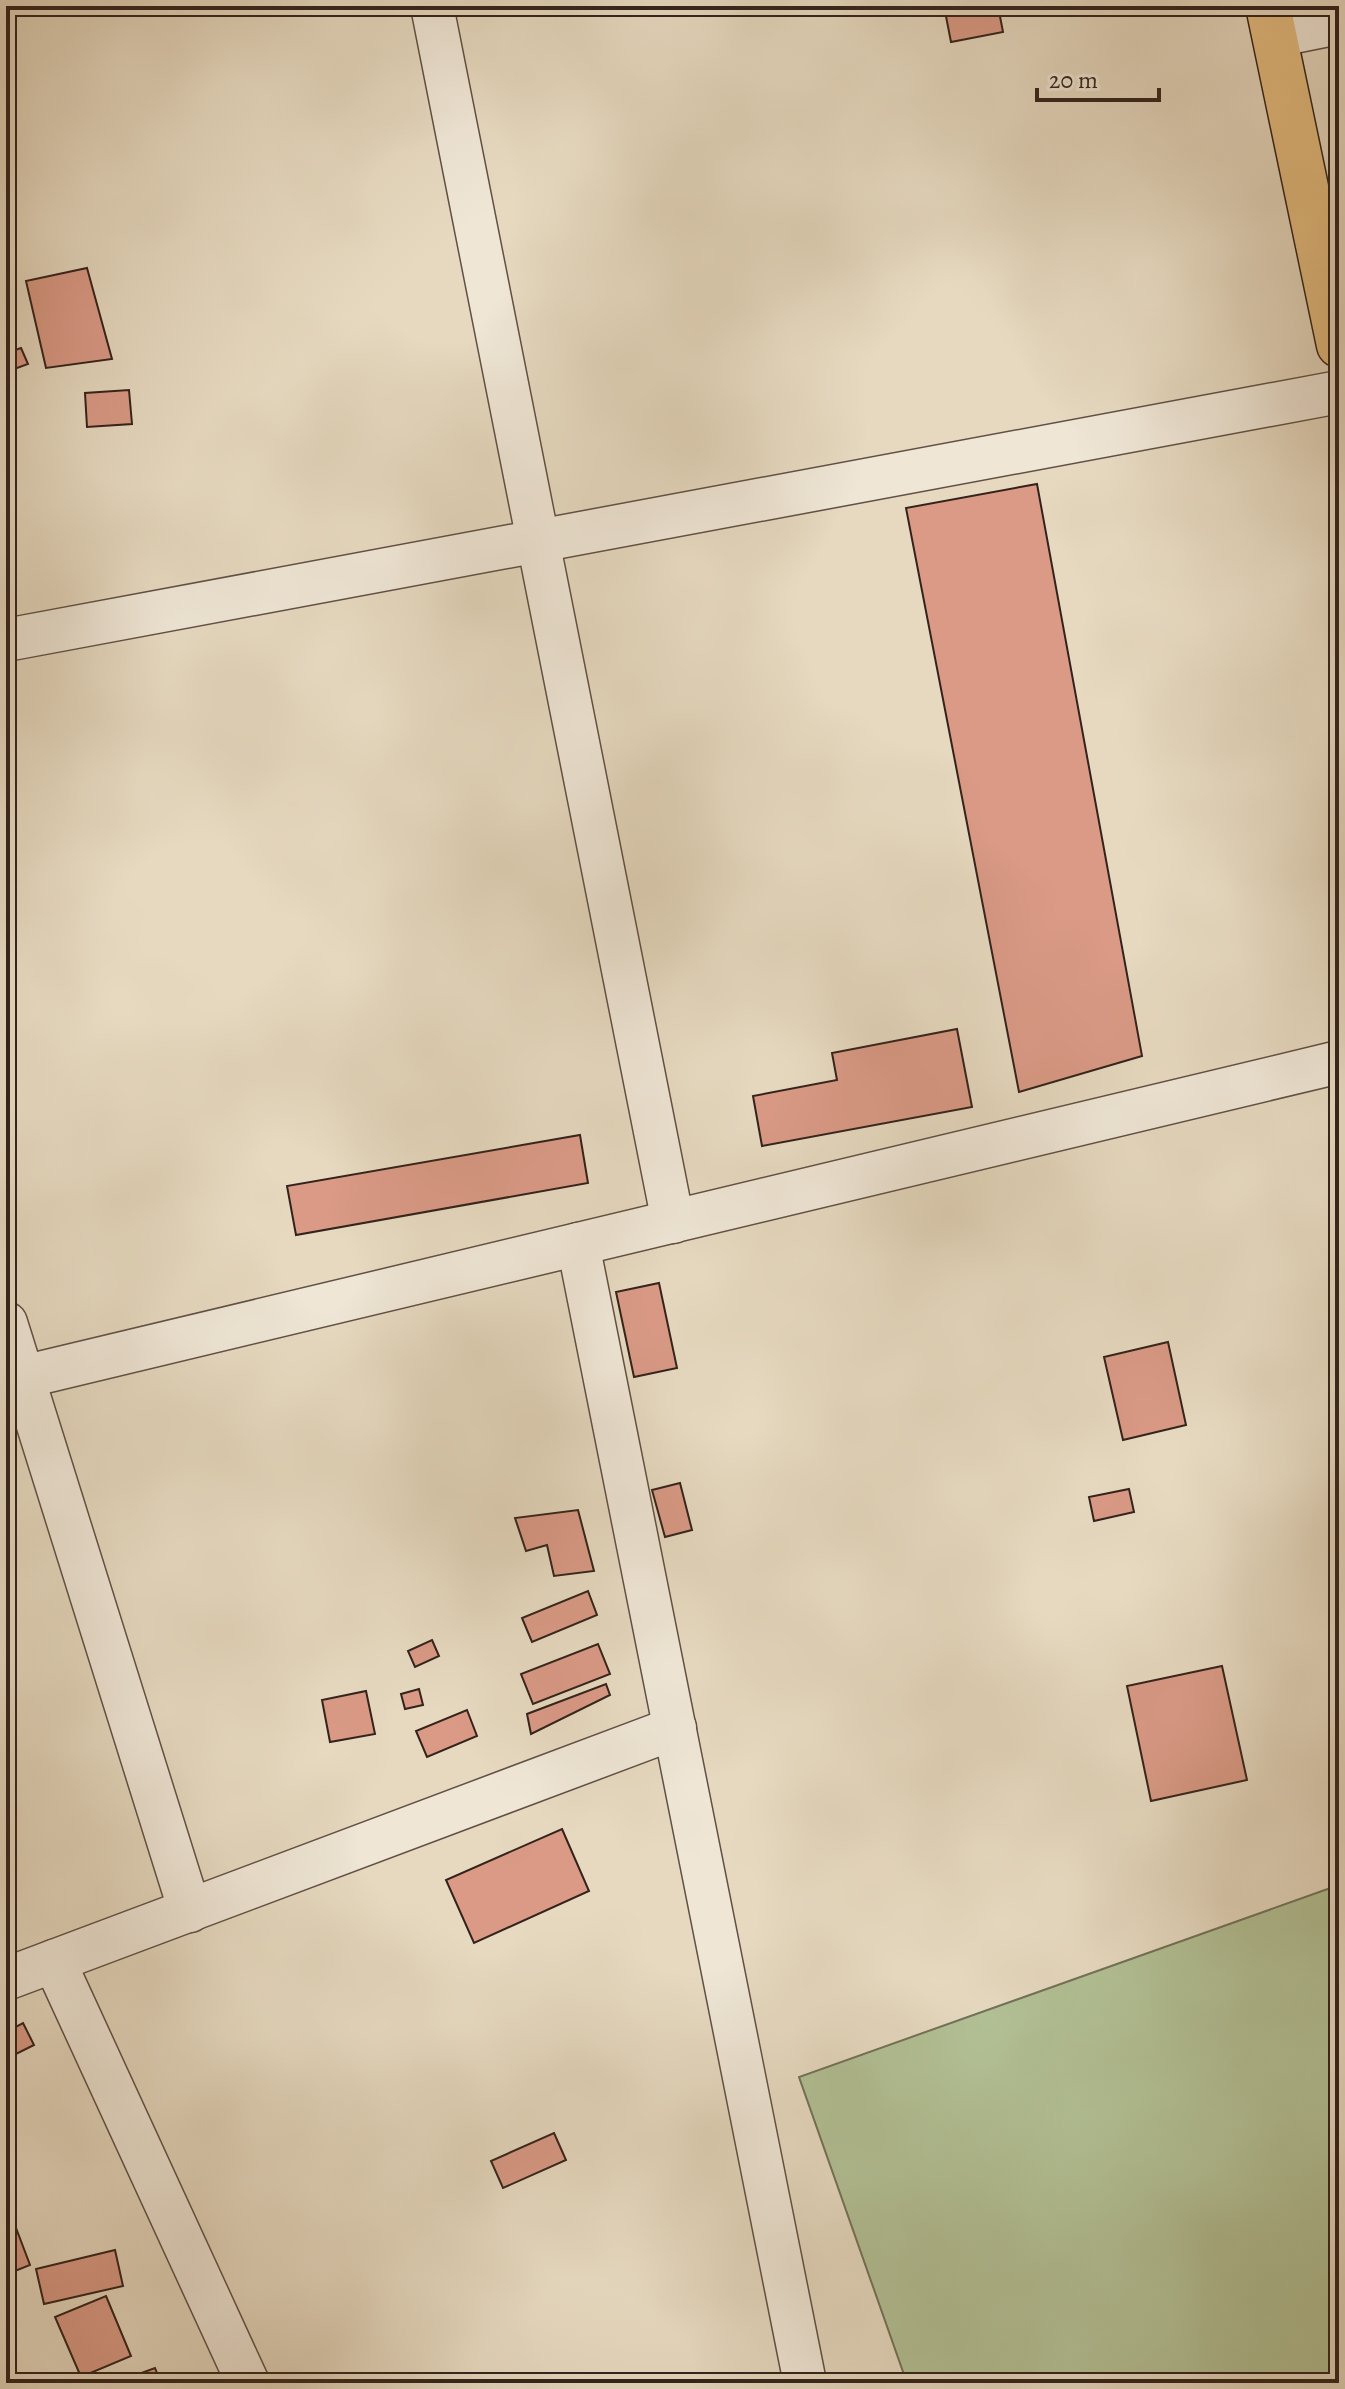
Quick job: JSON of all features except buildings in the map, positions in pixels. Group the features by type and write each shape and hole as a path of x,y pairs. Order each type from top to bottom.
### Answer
{"main road":[{"path":"1271,21 1339,345"}],"street":[{"path":"432,6 673,1222"},
{"path":"1271,21 1339,23"},
{"path":"6,640 1339,392"},
{"path":"23,1377 1339,1062"},
{"path":"578,1244 805,2383"},
{"path":"6,1323 190,1911"},
{"path":"6,1979 675,1728"},
{"path":"54,1961 248,2383"}],"green space":[{"path":"1339,1885 1339,2383 907,2383 799,2077"}]}
